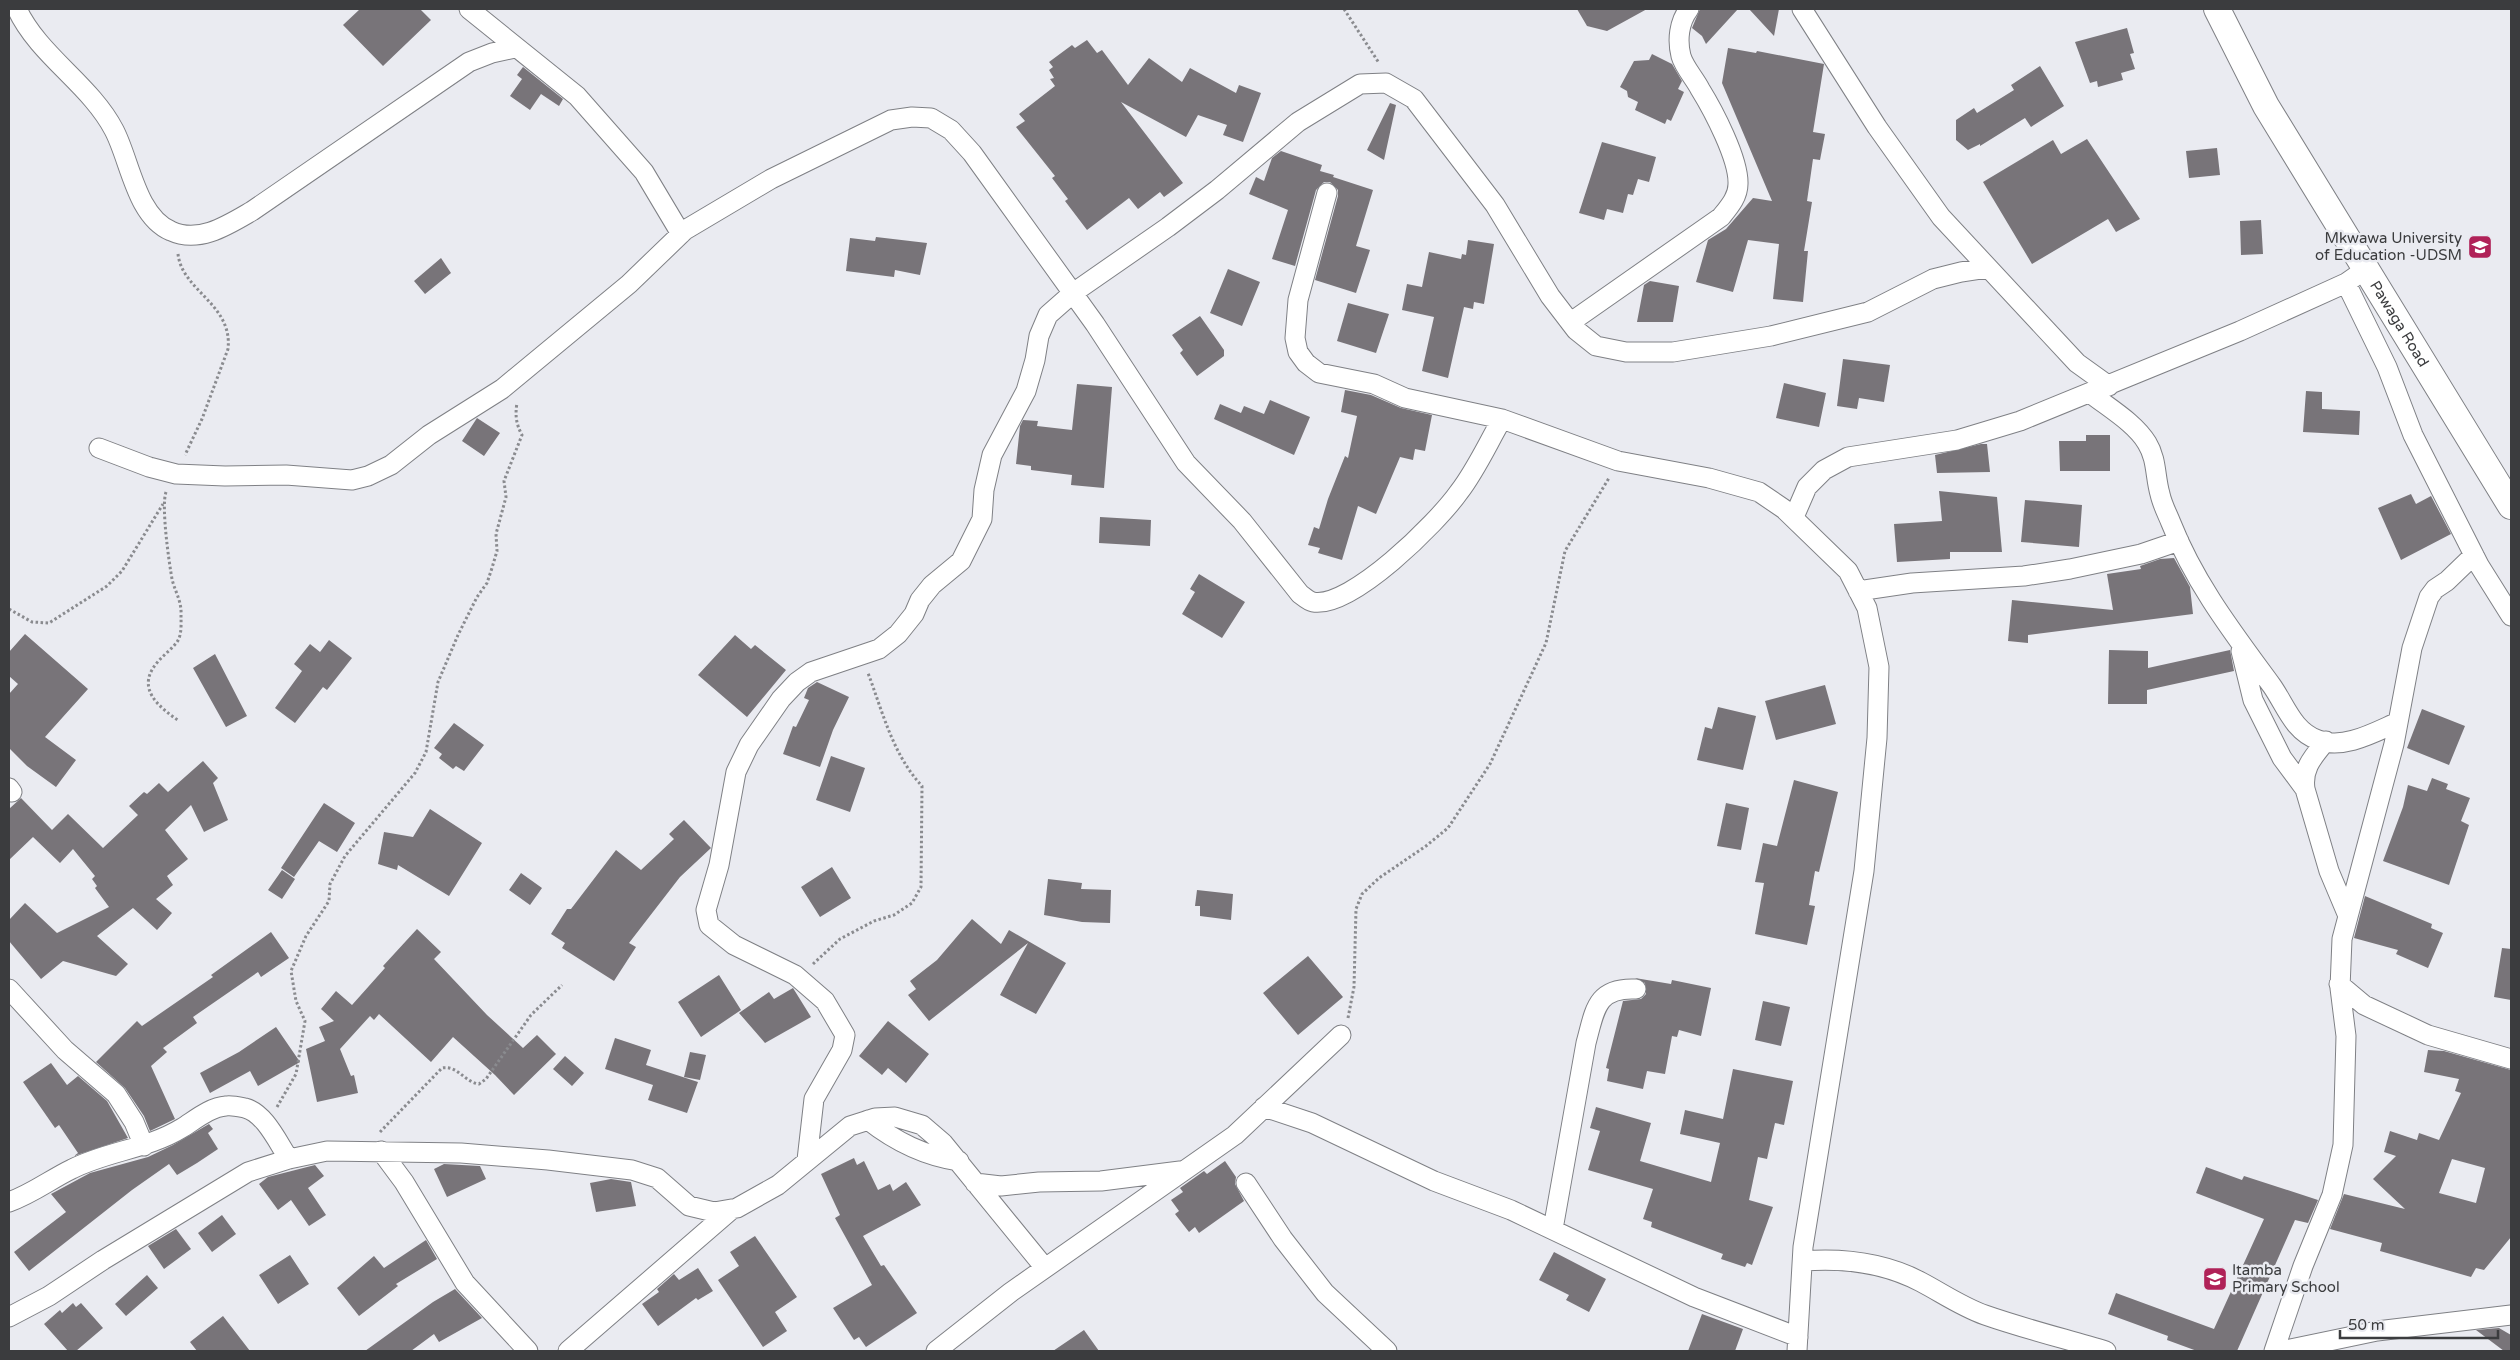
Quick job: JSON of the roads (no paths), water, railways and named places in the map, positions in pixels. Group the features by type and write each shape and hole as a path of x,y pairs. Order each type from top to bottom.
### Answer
{"main road":[{"name":"Pawaga Road","path":"2218,9 2266,106 2356,276 2511,506"}],"street":[{"path":"18,9 25,25 98,105 114,130 138,192 153,217 169,231 196,236 224,228 283,191 469,62 492,53 515,48"},
{"path":"469,9 515,48 577,96 644,172 681,234"},
{"path":"1571,322 1721,217 1733,202 1738,184 1735,166 1724,135 1701,90 1681,57 1679,31 1683,17 1689,9"},
{"path":"1802,9 1876,127 1941,217 2077,363 2109,386"},
{"path":"807,1160 814,1099 842,1050 845,1035 825,1001 795,975 734,945 709,925 706,910 719,865 736,772 749,745 781,700 798,682 811,672 879,649 898,634 914,614 920,600 932,585 961,561 982,519 984,490 992,455 1026,391 1036,360 1039,336 1048,315 1073,293 1175,222 1298,122 1360,84 1386,83 1414,99 1495,205 1550,296 1576,330 1596,346 1626,352 1673,352 1771,336 1868,312 1933,280 1961,272 1987,268"},
{"path":"99,448 149,468 176,474 225,476 286,475 352,480 368,476 391,465 428,435 502,389 629,284 681,234 770,179 891,120 912,117 931,118 951,130 972,153 1073,293 1186,462 1242,521 1300,594 1312,602 1327,601 1341,596 1390,564 1427,529 1460,492 1502,419"},
{"path":"1264,1107 1312,1123 1434,1181 1512,1210 1694,1297 1798,1344 1803,1261 1831,1064 1864,871 1877,738 1879,667 1867,608 1848,571 1794,518 1759,492 1709,478 1618,461 1502,419 1405,398 1374,384 1318,372 1306,363 1298,352 1295,338 1298,300 1327,193"},
{"path":"1794,518 1807,487 1824,470 1848,457 1957,440 2020,421 2240,331 2356,276 2387,367 2413,435 2501,604 2511,616"},
{"path":"2090,393 2136,430 2146,442 2153,455 2160,494 2179,542 2208,599 2274,689 2297,725 2306,734 2326,741 2363,738 2398,722"},
{"path":"1858,591 1912,583 2024,576 2141,554 2179,542"},
{"path":"2274,1351 2304,1266 2332,1195 2343,1145 2346,1036 2339,984 2342,939 2398,722 2412,648 2429,597 2435,589 2447,581 2474,554"},
{"path":"2239,642 2254,700 2282,758 2305,790"},
{"path":"2326,741 2308,764 2304,781 2305,790 2329,871 2348,916"},
{"path":"2339,984 2364,1005 2428,1035 2511,1059"},
{"path":"1553,1230 1586,1043 1593,1016 1607,994 1619,988 1636,990"},
{"path":"9,989 65,1050 116,1094 134,1122 144,1146"},
{"path":"936,1351 1045,1268 1235,1135 1341,1035"},
{"path":"9,1202 29,1194 90,1161 144,1146 181,1129 203,1114 226,1106 247,1109 266,1125 289,1159"},
{"path":"568,1351 732,1209 778,1185 850,1126 868,1120 895,1117 922,1125 943,1143 959,1161 1045,1268"},
{"path":"868,1120 898,1142 916,1151 959,1161"},
{"path":"9,1317 49,1296 103,1260 248,1172 289,1159 327,1151 502,1155 632,1170 657,1178 689,1206 714,1212 732,1209"},
{"path":"381,1151 404,1182 466,1283 528,1351"},
{"path":"975,1183 1001,1186 1101,1180 1182,1171"},
{"path":"1246,1183 1283,1239 1325,1293 1387,1351"},
{"path":"1803,1261 1831,1259 1860,1262 1895,1272 1921,1282 1937,1292 1985,1315 2106,1351"},
{"path":"2281,1351 2377,1331 2511,1315"}],"place":[{"name":"Mkwawa University of Education -UDSM","path":"2480,247"},
{"name":"Itamba Primary School","path":"2215,1279"}]}
